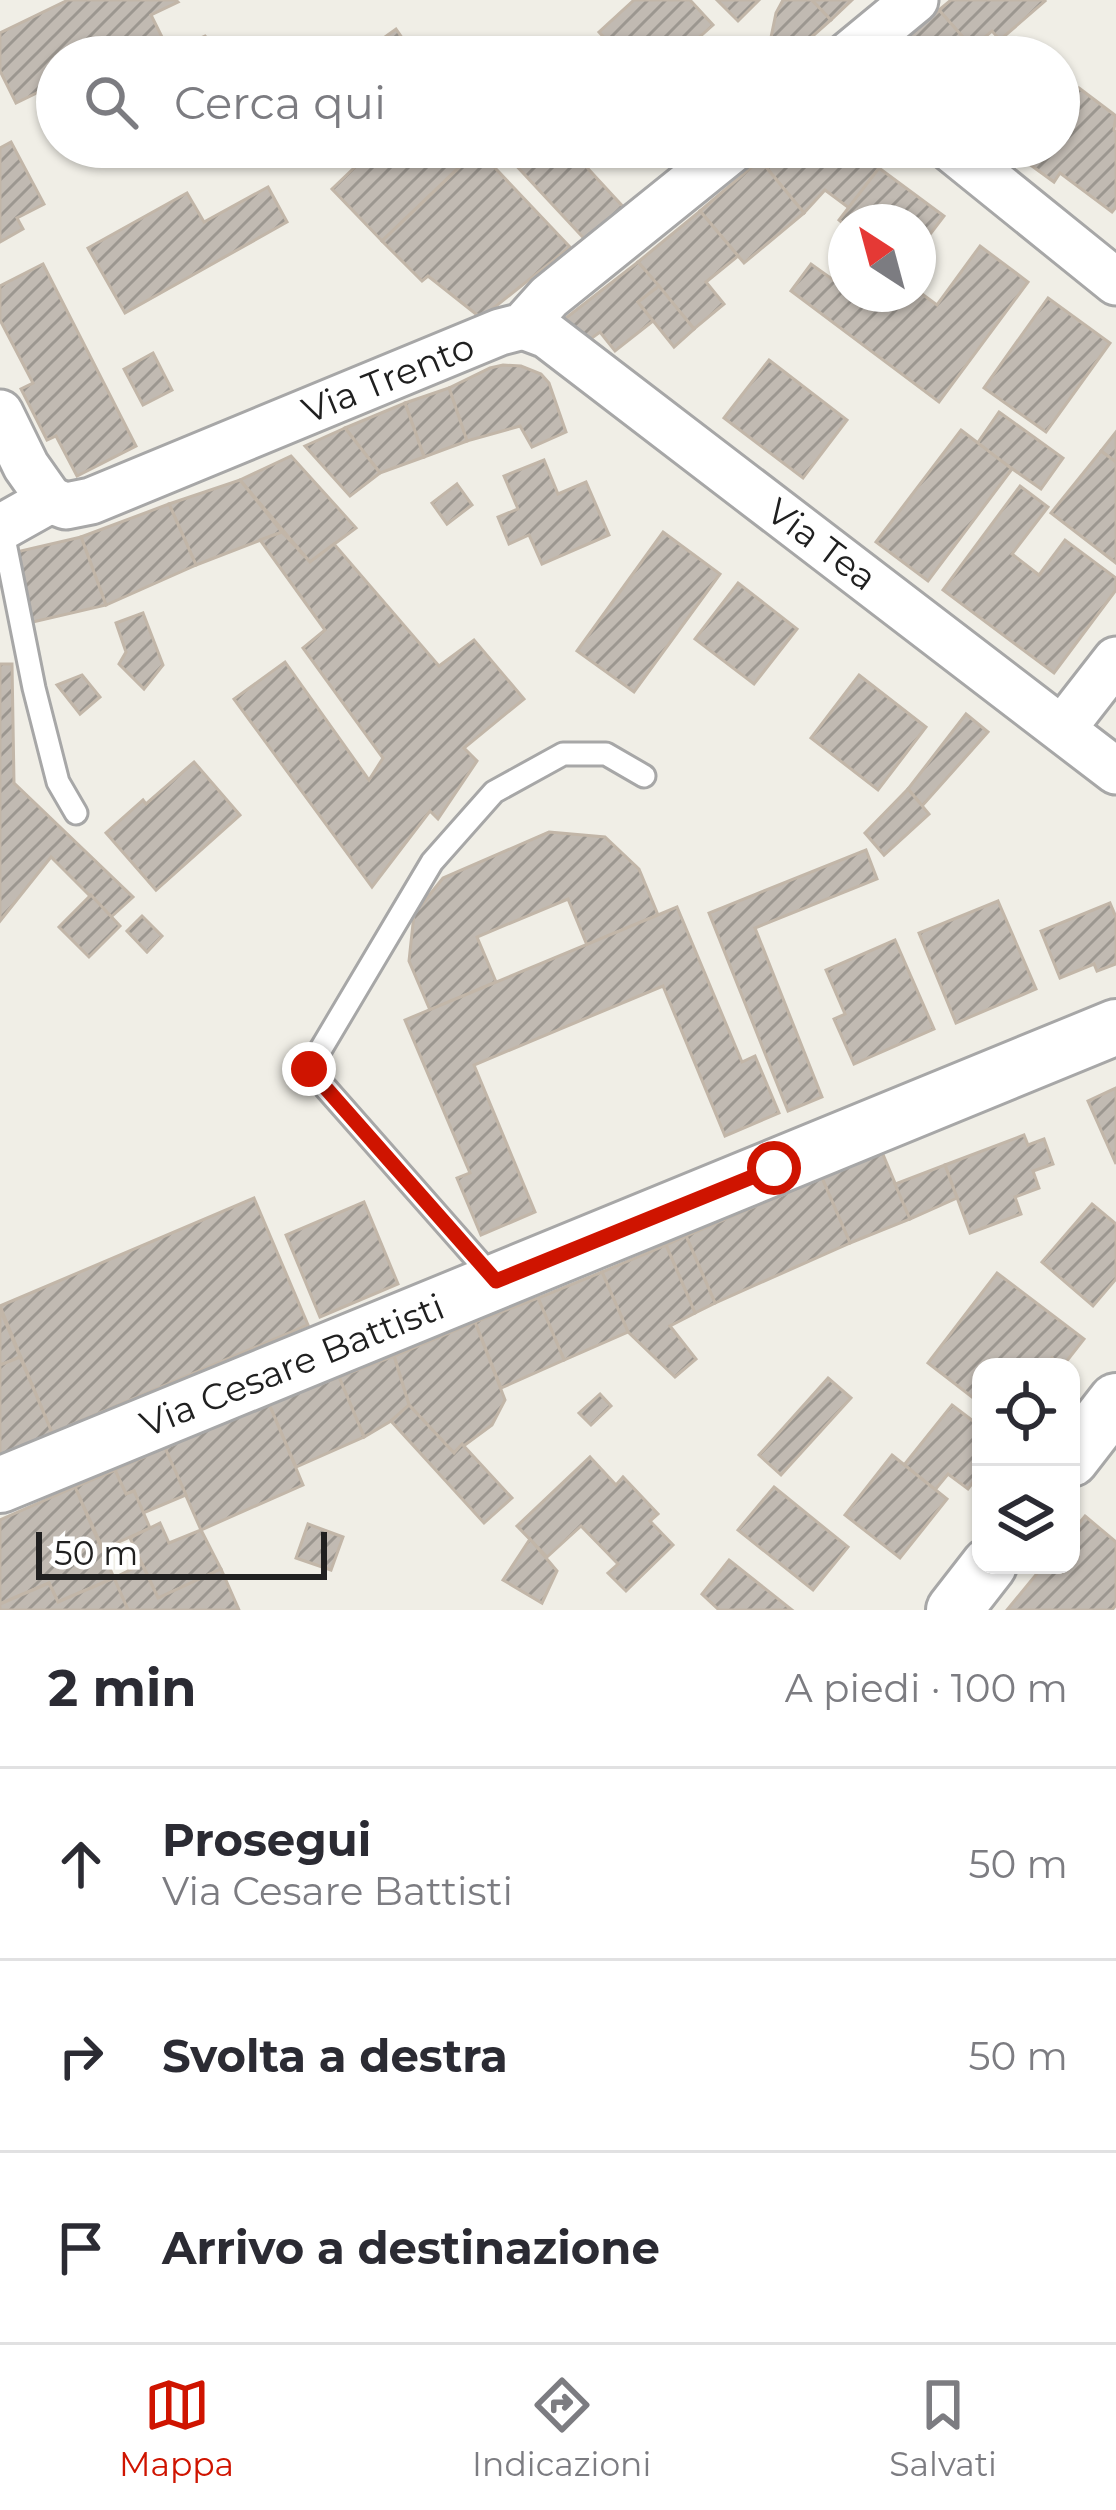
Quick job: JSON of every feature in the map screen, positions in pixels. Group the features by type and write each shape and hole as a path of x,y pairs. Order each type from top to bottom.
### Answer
{"street":[{"path":"871,36 915,0"},
{"name":"Via Trento","path":"1,528 50,500 65,506 91,502 523,326 549,297 709,168"},
{"path":"975,168 1116,282"},
{"name":"Via Tea","path":"523,326 566,349 1116,771"},
{"path":"0,413 26,466 50,500"},
{"path":"1063,728 1116,659"},
{"name":"Via Cesare Battisti","path":"0,1485 1116,1027"},
{"path":"1080,1447 1116,1401"},
{"path":"954,1610 982,1574"}],"lane":[{"path":"1,528 58,782 76,813"},
{"path":"496,1281 309,1069 433,862 494,792 563,754 606,754 644,776"}],"building":[{"path":"68,0 178,2 151,15 162,36 36,36 36,93 16,103 0,71 0,33"},
{"path":"634,0 690,0 713,25 701,36 603,36 599,32"},
{"path":"717,0 759,0 738,21"},
{"path":"783,0 812,0 831,20 813,36 771,36"},
{"path":"812,0 852,0 831,20"},
{"path":"951,0 1045,1 1005,36 992,31 986,36 962,36 939,10"},
{"path":"939,10 962,36 908,36"},
{"path":"1080,89 1116,116 1116,207 1112,212 1060,173 1054,182 1035,168 1080,168"},
{"path":"11,142 44,204 17,218 23,229 0,242 0,148"},
{"path":"354,168 458,168 382,241 332,189"},
{"path":"459,168 495,168 570,247 481,318 428,276 422,281 382,241"},
{"path":"518,168 587,168 627,211 590,245"},
{"path":"751,168 767,168 804,213 744,263 700,211"},
{"path":"767,168 879,168 852,204 844,204 825,190 804,213"},
{"path":"879,168 928,204 851,204"},
{"path":"268,187 287,222 125,313 88,248 187,193 204,222"},
{"path":"700,211 738,256 706,282 724,304 694,329 638,262"},
{"path":"980,246 1028,282 939,402 791,291 811,264 828,276 828,312 936,312"},
{"path":"638,262 659,286 638,302 653,321 615,351 600,332 581,346 562,321"},
{"path":"43,264 136,446 77,476 56,436 47,440 21,389 33,383 0,320 0,286"},
{"path":"659,286 694,329 674,347 638,302"},
{"path":"1048,298 1110,343 1046,432 984,388"},
{"path":"153,353 172,390 143,405 124,369"},
{"path":"769,360 847,420 803,478 724,418"},
{"path":"503,365 541,374 549,383 566,432 532,447 520,426 467,441 449,388"},
{"path":"449,388 467,441 424,457 405,403"},
{"path":"405,403 424,457 380,473 345,428"},
{"path":"999,412 1063,458 1041,489 977,444"},
{"path":"345,428 380,473 350,496 305,446"},
{"path":"961,430 1012,469 928,581 876,542"},
{"path":"1116,432 1116,462 1101,451"},
{"path":"1101,451 1116,462 1116,563 1051,513"},
{"path":"291,456 356,528 310,562 240,480"},
{"path":"544,460 558,494 586,482 609,535 542,564 529,535 509,544 498,517 518,509 504,476"},
{"path":"240,480 282,532 196,565 169,504"},
{"path":"457,484 472,505 447,524 432,503"},
{"path":"1020,486 1048,507 1012,554 1039,575 1065,540 1116,578 1116,590 1054,673 943,590"},
{"path":"169,504 196,565 106,605 81,537"},
{"path":"282,532 310,562 334,544 439,666 474,640 524,699 464,748 477,761 438,819 430,811 372,887 234,699 285,662 369,780 383,758 303,648 325,630 260,540"},
{"path":"663,532 720,574 634,692 577,651"},
{"path":"81,537 106,605 33,622 16,552"},
{"path":"738,583 797,629 754,684 695,639"},
{"path":"143,613 163,665 144,689 119,664 126,652 116,623"},
{"path":"0,664 12,664 14,783 133,897 111,917 51,857 0,921"},
{"path":"82,675 100,697 80,714 57,685"},
{"path":"859,675 926,727 878,790 811,738"},
{"path":"966,714 988,732 922,806 908,789"},
{"path":"194,762 240,815 156,890 106,833"},
{"path":"908,789 929,814 884,855 865,833"},
{"path":"549,832 605,837 639,869 658,915 587,945 568,899 477,937 496,982 430,1010 409,961 414,914 443,878"},
{"path":"866,850 877,879 755,928 822,1097 788,1111 709,913"},
{"path":"91,895 120,926 89,957 59,927"},
{"path":"998,901 1036,989 956,1023 919,933"},
{"path":"1110,903 1116,917 1116,964 1097,971 1094,964 1060,978 1041,931"},
{"path":"677,907 742,1062 755,1056 779,1113 725,1136 663,986 474,1065 535,1212 481,1235 457,1178 470,1173 405,1020"},
{"path":"142,916 162,936 147,952 127,931"},
{"path":"895,940 934,1029 854,1064 834,1019 845,1014 826,970"},
{"path":"1116,1088 1116,1164 1088,1101"},
{"path":"1024,1135 1028,1145 1044,1139 1053,1164 1033,1171 1039,1188 1015,1197 1021,1214 970,1233 945,1165"},
{"path":"882,1152 910,1219 850,1243 822,1178"},
{"path":"945,1165 957,1198 910,1219 895,1184"},
{"path":"822,1178 850,1243 715,1303 686,1236"},
{"path":"254,1198 308,1325 52,1433 0,1306"},
{"path":"364,1202 398,1284 320,1317 286,1235"},
{"path":"1092,1204 1116,1224 1116,1279 1093,1306 1042,1262"},
{"path":"686,1236 715,1303 695,1313 666,1245"},
{"path":"666,1245 695,1313 670,1326 696,1359 675,1377 628,1332 602,1272"},
{"path":"602,1272 628,1332 564,1360 538,1298"},
{"path":"997,1273 1084,1339 1069,1358 972,1358 972,1397 928,1363"},
{"path":"538,1298 564,1360 501,1388 475,1322"},
{"path":"0,1309 20,1357 0,1365"},
{"path":"475,1322 505,1400 492,1425 454,1453 409,1405 394,1356"},
{"path":"394,1356 409,1405 364,1437 339,1377"},
{"path":"20,1357 52,1433 0,1456 0,1365"},
{"path":"339,1377 364,1437 296,1467 269,1404"},
{"path":"828,1378 851,1398 781,1475 759,1455"},
{"path":"600,1394 611,1406 591,1425 579,1413"},
{"path":"269,1404 303,1485 201,1530 165,1448"},
{"path":"409,1405 454,1453 462,1444 512,1498 484,1523 391,1421"},
{"path":"952,1405 972,1420 972,1484 968,1489 948,1474 935,1490 904,1465"},
{"path":"165,1448 186,1495 143,1513 134,1491 126,1494 115,1470"},
{"path":"892,1455 947,1499 900,1558 845,1515"},
{"path":"590,1457 616,1485 623,1477 658,1514 650,1521 673,1545 626,1591 608,1573 618,1564 581,1526 547,1557 517,1526"},
{"path":"115,1470 126,1494 134,1491 150,1528 103,1549 75,1487"},
{"path":"75,1487 114,1578 58,1602 49,1583 0,1604 0,1520"},
{"path":"774,1487 848,1547 813,1590 738,1530"},
{"path":"1085,1516 1116,1542 1116,1605 1112,1610 1007,1610 1037,1574 1080,1574 1080,1522"},
{"path":"160,1523 169,1543 201,1530 221,1569 158,1598 130,1538"},
{"path":"308,1524 343,1537 331,1570 296,1558"},
{"path":"530,1539 557,1571 542,1603 503,1580"},
{"path":"729,1560 792,1610 719,1610 702,1594"},
{"path":"142,1564 158,1598 221,1569 239,1610 128,1610 114,1578"},
{"path":"114,1578 128,1610 0,1610 0,1604 49,1583 58,1602"}],"route":[{"path":"309,1069 496,1281 774,1168"}]}
